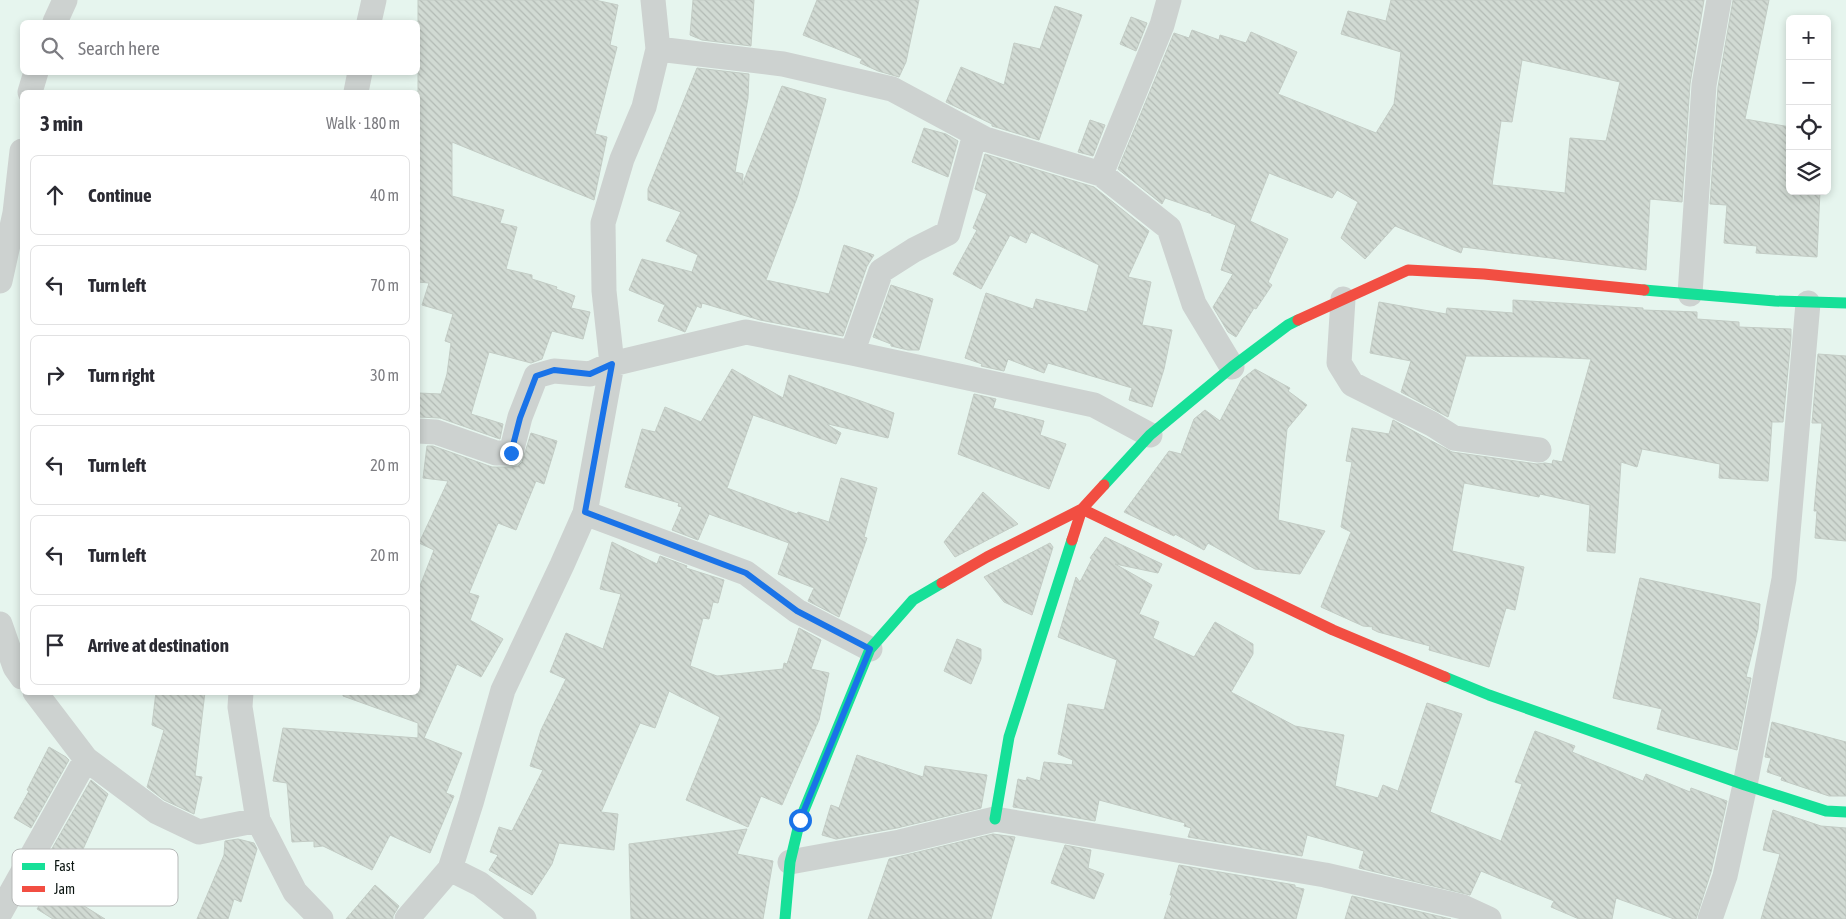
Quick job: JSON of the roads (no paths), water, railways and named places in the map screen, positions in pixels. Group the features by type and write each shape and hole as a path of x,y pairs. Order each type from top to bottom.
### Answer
{"street":[{"path":"55,20 64,0"},
{"path":"369,20 374,0"},
{"path":"407,919 450,869 503,690 585,512 612,364 604,291 603,223 622,159 644,107 658,48 653,0"},
{"path":"1101,174 1162,25 1169,0"},
{"path":"1690,294 1704,85 1719,0"},
{"path":"658,48 783,64 892,89 985,139 1101,174 1169,228 1194,304 1232,367"},
{"path":"31,90 35,75"},
{"path":"356,90 359,75"},
{"path":"852,353 881,271 914,250 948,233 974,138 985,139"},
{"path":"0,281 15,213 20,169"},
{"path":"785,919 790,862 800,820 870,649 913,600 986,557 1082,509 1150,435 1232,367 1288,325 1408,270 1484,274 1808,304 1846,303"},
{"path":"1344,299 1339,363 1352,384 1432,424 1454,438 1540,450"},
{"path":"1710,919 1725,876 1745,785 1784,579 1808,304"},
{"path":"420,431 436,432 496,453 511,453 520,418 536,376 554,370 590,374 612,364 746,332 1094,405 1150,435"},
{"path":"1082,509 1333,630 1489,695 1745,785 1826,811 1846,812"},
{"path":"995,819 1009,737 1082,509"},
{"path":"585,512 746,573 797,611 870,649"},
{"path":"0,624 12,671"},
{"path":"37,695 86,759 157,812 199,832 258,820"},
{"path":"241,695 240,707 258,820 295,892 321,919"},
{"path":"36,849 86,759"},
{"path":"790,862 900,842 995,819 1324,875 1463,907 1489,919"},
{"path":"450,869 480,884 524,919"},
{"path":"0,914 12,892"}]}
